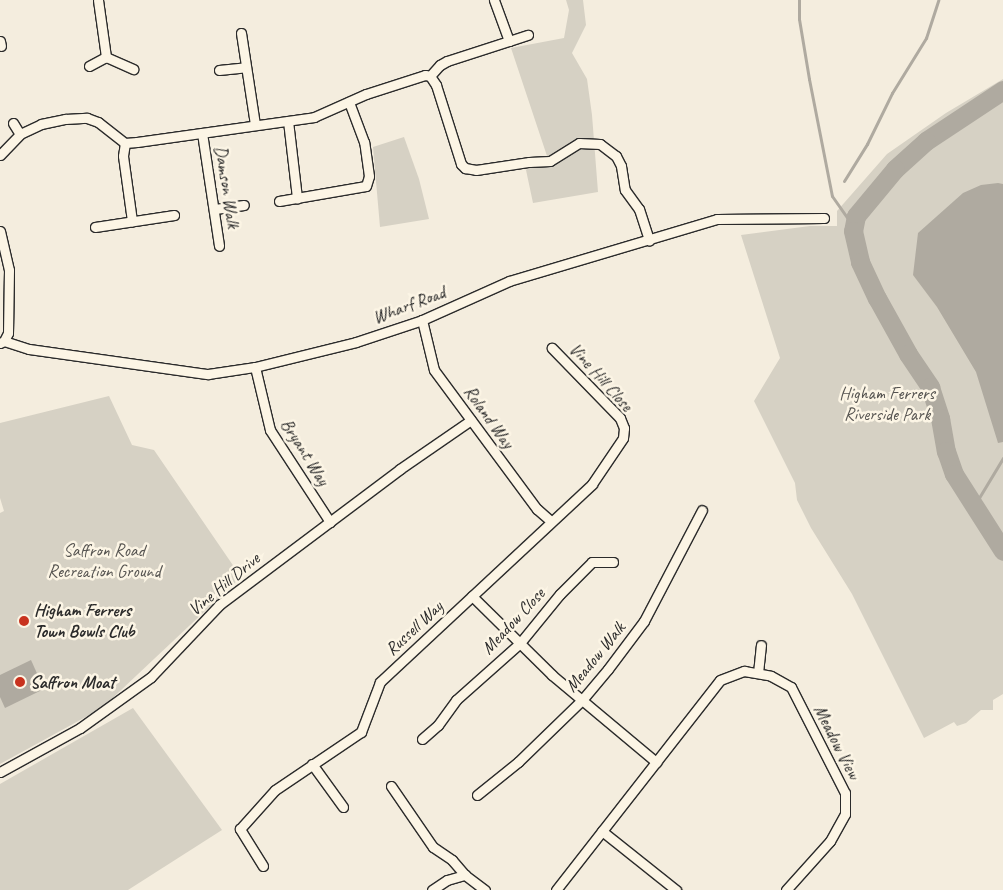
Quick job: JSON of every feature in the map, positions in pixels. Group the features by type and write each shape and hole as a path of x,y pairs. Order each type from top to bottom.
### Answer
{"street":[{"path":"98,0 106,57"},
{"path":"494,0 509,41"},
{"path":"241,33 255,125"},
{"path":"0,155 20,134 41,124 65,119 87,118 98,122 125,143 314,117 366,94 412,78 430,76 447,61 528,36"},
{"path":"0,41 1,46"},
{"path":"89,66 106,57"},
{"path":"106,57 133,69"},
{"path":"219,70 246,66"},
{"path":"430,76 436,85 461,164 465,168 476,170 529,162 550,161 579,144 600,144 616,156 621,166 625,190 639,209 649,240"},
{"path":"279,201 361,188 369,182 364,142 349,102"},
{"path":"288,121 297,198"},
{"path":"14,123 20,134"},
{"name":"Damson Walk","path":"202,133 215,209 219,246"},
{"path":"125,143 123,156 132,221"},
{"path":"215,209 244,205"},
{"path":"95,227 174,215"},
{"name":"Wharf Road","path":"2,342 29,349 196,374 208,374 254,367 356,342 422,320 509,281 717,219 824,218"},
{"path":"0,231 9,270 8,333 2,342"},
{"name":"Roland Way","path":"422,320 434,370 537,509 551,521"},
{"name":"Vine Hill Close","path":"551,521 592,484 623,438 624,428 620,418 552,348"},
{"name":"Bryant Way","path":"254,367 270,430 330,522"},
{"name":"Vine Hill Drive","path":"0,772 80,728 151,677 218,605 471,420"},
{"name":"Meadow Walk","path":"477,795 518,762 582,700 644,622 702,510"},
{"name":"Russell Way","path":"263,866 240,828 275,790 361,732 380,682 551,521"},
{"name":"Meadow Close","path":"422,738 438,725 456,700 520,643 560,594 592,562 613,562"},
{"path":"472,596 582,700 656,762"},
{"path":"758,674 761,645"},
{"name":"Meadow View","path":"556,890 720,680 744,671 771,676 791,687 845,793 845,814 830,841 786,890"},
{"path":"312,764 343,807"},
{"path":"391,786 433,847 452,860 465,876 485,890"},
{"path":"602,831 676,890"},
{"path":"432,890 447,880 465,876"}],"green space":[{"path":"566,0 583,0 586,25 572,53 587,79 598,192 533,203 526,170 547,156 511,48 564,38 569,10"},
{"name":"Higham Ferrers Riverside Park","path":"1003,79 1003,694 993,700 993,710 981,710 966,723 957,726 954,722 924,738 852,594 811,528 797,500 795,483 754,401 780,358 741,235 810,226 837,226 837,211 887,154 946,113"},
{"path":"404,137 419,179 429,219 380,227 373,147"},
{"name":"Saffron Road Recreation Ground","path":"109,396 132,445 154,450 241,577 102,708 0,764 0,513 4,511 0,498 0,423"},
{"path":"133,708 222,830 128,890 0,890 0,784"}],"shaded area":[{"path":"1003,184 1003,442 998,443 976,372 937,307 913,275 918,233 963,193 981,185"},
{"name":"Saffron Moat","path":"31,660 44,689 5,708 0,697 0,675"}],"waterway":[{"path":"799,0 799,19 809,79 832,196 854,228"},
{"path":"844,181 867,144 892,93 926,38 938,0"},
{"path":"1003,90 926,141 895,169 856,216 853,231 860,262 877,298 908,354 930,387 940,418 946,451 954,474 1003,551"},
{"path":"974,506 1003,458"}],"place":[{"name":"Higham Ferrers Town Bowls Club","path":"24,621"},
{"name":"Saffron Moat","path":"20,682"}]}
